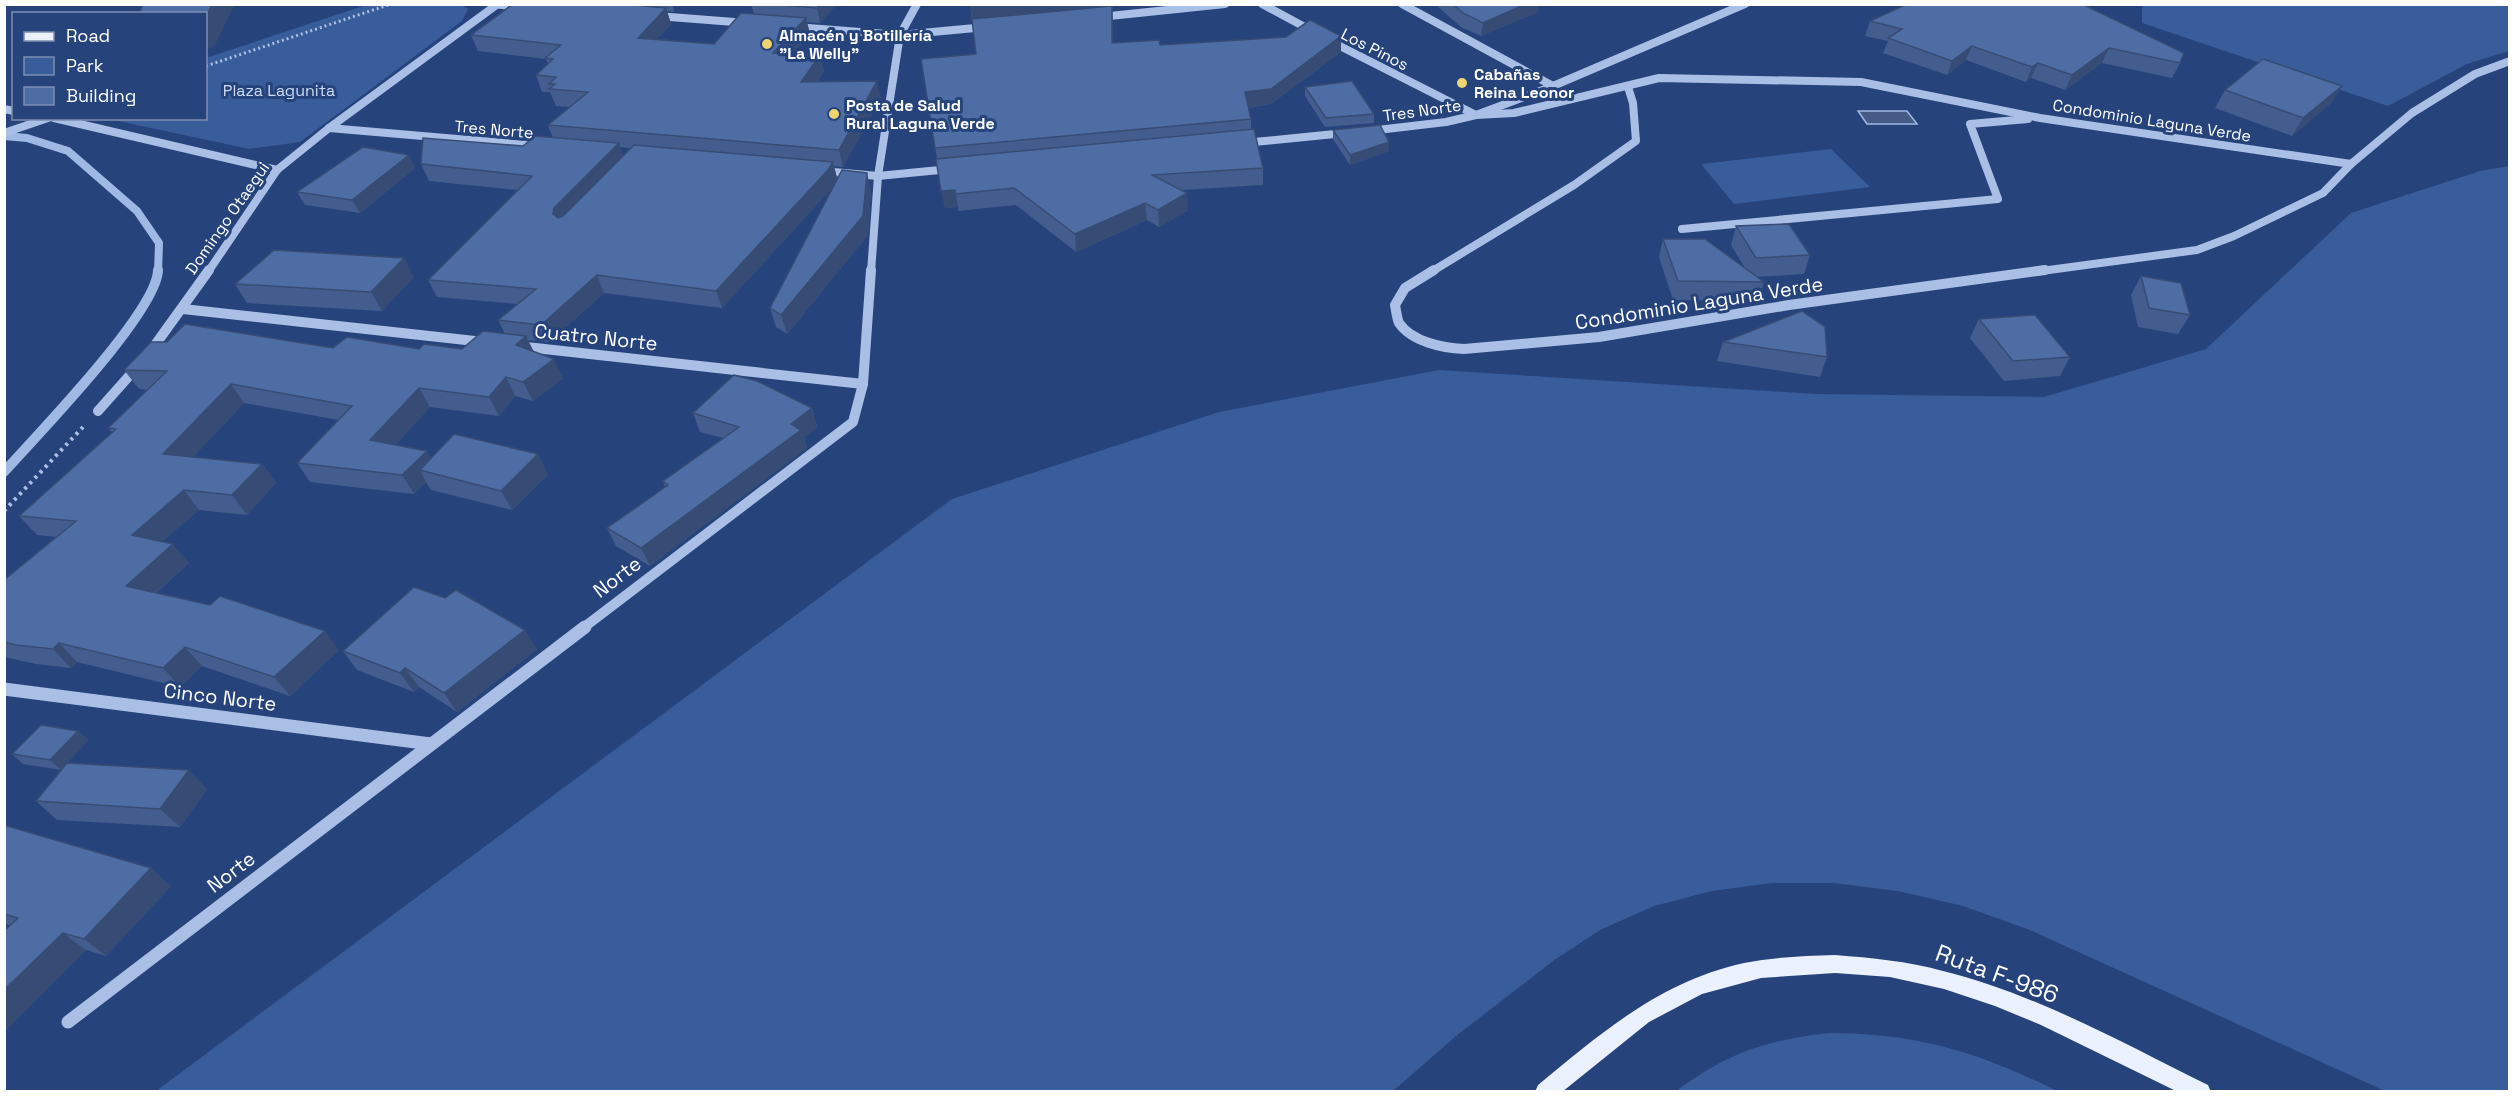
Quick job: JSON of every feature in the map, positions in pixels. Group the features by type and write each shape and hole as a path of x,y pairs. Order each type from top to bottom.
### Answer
{"main road":[{"name":"Ruta F-986","path":"1545,1092 1617,1033 1658,1005 1702,984 1751,970 1813,963 1854,963 1908,970 1963,984 2019,1004 2201,1092"}],"street":[{"name":"Norte","path":"68,1022 853,422 863,384 878,176 900,35 917,4"},
{"path":"1091,17 1225,4"},
{"name":"Los Pinos","path":"1262,4 1476,115"},
{"path":"1402,4 1553,86"},
{"name":"Tres Norte","path":"1361,132 1446,122 1476,115 1553,86 1745,4"},
{"path":"493,5 528,7"},
{"name":"Domingo Otaegui","path":"98,411 160,340 277,170 329,128 493,5"},
{"path":"643,15 760,24"},
{"path":"783,26 900,35 996,26"},
{"name":"Condominio Laguna Verde","path":"1628,87 1633,103 1636,141 1574,185 1405,288 1395,305 1399,322 1407,331 1432,344 1464,349 1599,337 1789,305 2197,250 2234,236 2323,193 2351,164 2412,113 2475,74 2510,61"},
{"name":"Condominio Laguna Verde","path":"1476,115 1514,113 1659,78 1861,82 2040,118 2351,164"},
{"path":"1682,229 1998,199 1970,124 2040,118"},
{"path":"6,132 42,120"},
{"path":"63,120 277,170"},
{"name":"Tres Norte","path":"329,128 543,147"},
{"path":"1231,144 1349,133"},
{"path":"810,170 878,176 961,168"},
{"path":"183,309 499,344"},
{"name":"Cuatro Norte","path":"511,345 863,384"},
{"name":"Cinco Norte","path":"4,689 431,744"}],"path":[{"path":"207,66 390,4"},
{"path":"4,511 98,411"}],"green space":[{"name":"Plaza Lagunita","path":"366,5 462,5 468,9 462,21 300,142 249,149 114,120 207,120 207,58"},
{"path":"2142,5 2509,5 2509,51 2467,64 2388,106 2142,23"},
{"path":"1831,149 1870,187 1734,204 1701,164"},
{"path":"2509,166 2509,1091 2385,1091 2030,930 1963,906 1898,891 1834,883 1772,883 1712,891 1654,906 1600,930 1553,961 1456,1036 1393,1091 156,1091 952,499 1219,412 1439,370 1816,394 2044,397 2206,349 2351,213 2480,171"},
{"path":"1828,1033 1890,1037 1946,1047 2000,1065 2057,1091 1676,1091 1713,1067 1747,1051 1784,1040"}],"shaded area":[{"path":"1858,111 1907,111 1917,124 1867,124"}],"building":[{"path":"143,4 212,4 207,16 207,12 140,12"},
{"path":"513,4 625,4 666,8 638,38 714,44 741,13 806,18 773,53 820,55 801,82 877,81 839,150 548,125 588,92 549,89 555,84 549,84 556,77 536,75 553,59 545,58 561,45 471,35"},
{"path":"770,4 820,4 817,8"},
{"path":"1453,4 1526,4 1483,23 1463,13"},
{"path":"1907,4 2082,4 2184,53 2180,63 2109,48 2072,75 2038,63 2032,67 1972,46 1952,61 1888,38 1902,29 1870,21"},
{"path":"1112,6 1112,43 1159,40 1160,45 1286,37 1310,20 1341,36 1271,89 1245,92 1251,119 935,148 921,59 976,54 972,19"},
{"path":"2263,59 2342,86 2303,118 2225,90"},
{"path":"1352,81 1374,114 1326,118 1305,87"},
{"path":"1380,125 1389,142 1350,155 1333,130"},
{"path":"1254,129 1263,168 1152,175 1187,193 1158,210 1145,203 1075,234 1014,188 955,194 955,190 941,191 936,159"},
{"path":"535,136 619,143 554,208 553,214 558,218 563,216 634,145 833,162 716,291 597,275 541,325 498,320 536,289 428,280 532,176 421,164 423,138 523,146"},
{"path":"363,147 409,155 352,200 297,192"},
{"path":"842,170 867,173 863,216 781,315 770,308"},
{"path":"1789,224 1810,255 1756,258 1736,226"},
{"path":"1663,239 1705,239 1764,282 1678,281"},
{"path":"274,250 404,258 371,292 235,284"},
{"path":"2141,276 2181,283 2190,315 2149,308"},
{"path":"1802,311 1825,327 1827,357 1723,342"},
{"path":"2035,315 2070,357 2013,361 1979,319"},
{"path":"185,324 333,348 347,337 419,349 424,344 462,349 483,331 526,336 516,345 554,359 523,382 506,377 489,397 419,388 370,440 427,451 402,475 297,463 352,406 231,384 163,454 262,464 232,495 184,490 132,535 173,544 126,586 210,605 220,596 325,631 274,677 185,647 163,668 59,643 53,649 4,642 4,580 76,521 19,516 116,429 108,428 167,371 124,370 151,342 167,342"},
{"path":"734,375 757,381 812,408 791,424 801,430 641,548 607,528 668,485 663,481 739,427 693,413"},
{"path":"454,434 538,454 501,491 420,470"},
{"path":"414,587 445,598 456,590 525,630 444,693 405,668 400,673 343,651"},
{"path":"41,725 78,731 50,760 12,754"},
{"path":"67,763 189,770 160,809 36,801"},
{"path":"4,825 151,868 84,939 63,933 4,990 4,931 18,918 4,914"}],"waterway":[{"path":"4,136 27,138 68,151 137,211 159,243 158,272"},
{"path":"4,472 67,403 117,343 138,314 152,289 158,270"}],"place":[{"name":"Almacén y Botillería \"La Welly\"","path":"767,44"},
{"name":"Cabañas Reina Leonor","path":"1462,83"},
{"name":"Posta de Salud Rural Laguna Verde","path":"834,114"}]}
